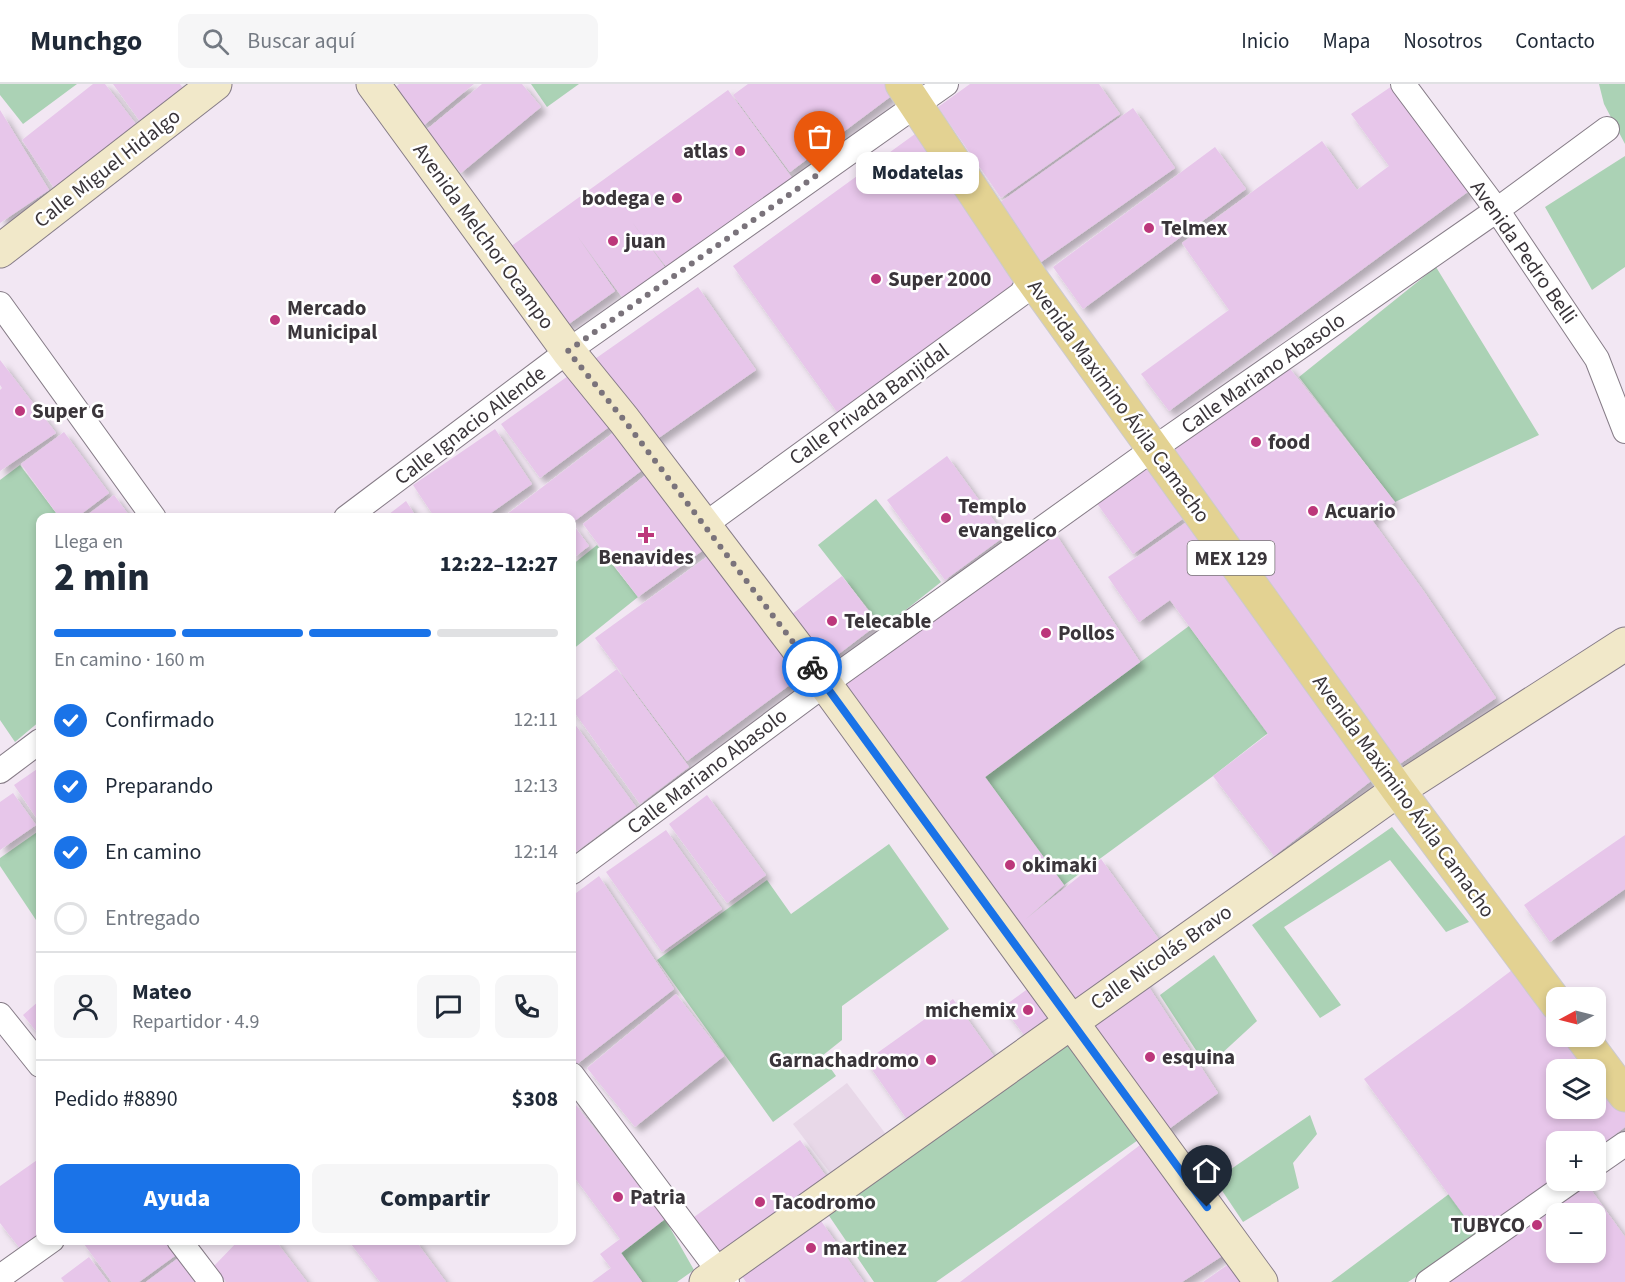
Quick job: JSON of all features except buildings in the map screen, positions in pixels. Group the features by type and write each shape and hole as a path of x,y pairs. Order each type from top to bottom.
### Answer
{"main road":[{"name":"Avenida Maximino Ávila Camacho","path":"910,94 1031,278 1398,790 1546,989"},
{"path":"1589,1047 1625,1095"}],"street":[{"name":"Calle Miguel Hidalgo","path":"0,251 215,84"},
{"name":"Avenida Melchor Ocampo","path":"373,84 568,351 624,420 825,684 1262,1282"},
{"name":"Calle Ignacio Allende","path":"353,513 910,94 946,84"},
{"name":"Avenida Pedro Belli","path":"1403,84 1497,210 1598,359 1625,431"},
{"name":"Calle Mariano Abasolo","path":"576,869 825,684 1153,449 1497,210 1607,129"},
{"name":"Calle Privada Banjidal","path":"703,526 1021,294 1031,278"},
{"path":"0,304 149,513"},
{"name":"Calle Nicolás Bravo","path":"717,1278 1072,1020 1398,790 1625,644"},
{"path":"0,771 36,744"},
{"path":"0,1015 36,1060"},
{"path":"576,1081 717,1278"},
{"path":"1606,1157 1625,1144"},
{"path":"1428,1282 1557,1191"},
{"path":"2,1278 45,1245"},
{"path":"183,1245 211,1282"}],"shaded area":[{"path":"847,1083 888,1137 834,1178 793,1124"}],"green space":[{"path":"0,84 77,84 23,124 0,95"},
{"path":"531,84 579,84 547,107"},
{"path":"1599,84 1625,84 1625,144 1604,104"},
{"path":"1625,156 1625,267 1592,290 1545,207"},
{"path":"1436,267 1539,435 1395,502 1299,377"},
{"path":"20,465 56,513 36,513 36,724 15,742 0,720 0,480"},
{"path":"876,499 941,582 883,628 818,545"},
{"path":"597,545 638,597 576,647 576,562"},
{"path":"1189,626 1268,733 1064,885 985,777"},
{"path":"1392,827 1469,922 1446,932 1390,860 1284,927 1341,1005 1320,1018 1252,925"},
{"path":"36,833 36,920 0,866 0,858"},
{"path":"889,844 949,929 842,1006 842,1040 822,1056 836,1076 773,1122 657,960 767,880 791,914"},
{"path":"1214,955 1257,1021 1207,1067 1160,995"},
{"path":"1069,1033 1141,1138 936,1282 874,1282 821,1204"},
{"path":"1310,1115 1317,1134 1293,1163 1299,1188 1243,1222 1215,1180"},
{"path":"1449,1194 1479,1236 1408,1282 1331,1282"},
{"path":"665,1219 694,1270 677,1282 642,1282 621,1253"}],"way so far":[{"path":"812,667 624,420 568,351 820,173"}],"place":[{"name":"atlas","path":"740,151"},
{"name":"Modatelas","path":"820,173"},
{"name":"bodega e","path":"677,198"},
{"name":"Telmex","path":"1149,228"},
{"name":"juan","path":"613,241"},
{"name":"Super 2000","path":"876,279"},
{"name":"Mercado Municipal","path":"275,320"},
{"name":"Super G","path":"20,411"},
{"name":"food","path":"1256,442"},
{"name":"Acuario","path":"1313,511"},
{"name":"Templo evangelico","path":"946,518"},
{"name":"Benavides","path":"646,535"},
{"name":"Telecable","path":"832,621"},
{"name":"Pollos","path":"1046,633"},
{"name":"okimaki","path":"1010,865"},
{"name":"michemix","path":"1028,1010"},
{"name":"esquina","path":"1150,1057"},
{"name":"Garnachadromo","path":"931,1060"},
{"name":"Patria","path":"618,1197"},
{"name":"Tacodromo","path":"760,1202"},
{"name":"TUBYCO","path":"1537,1225"},
{"name":"martinez","path":"811,1248"}],"route":[{"path":"812,667 1207,1207"}]}
